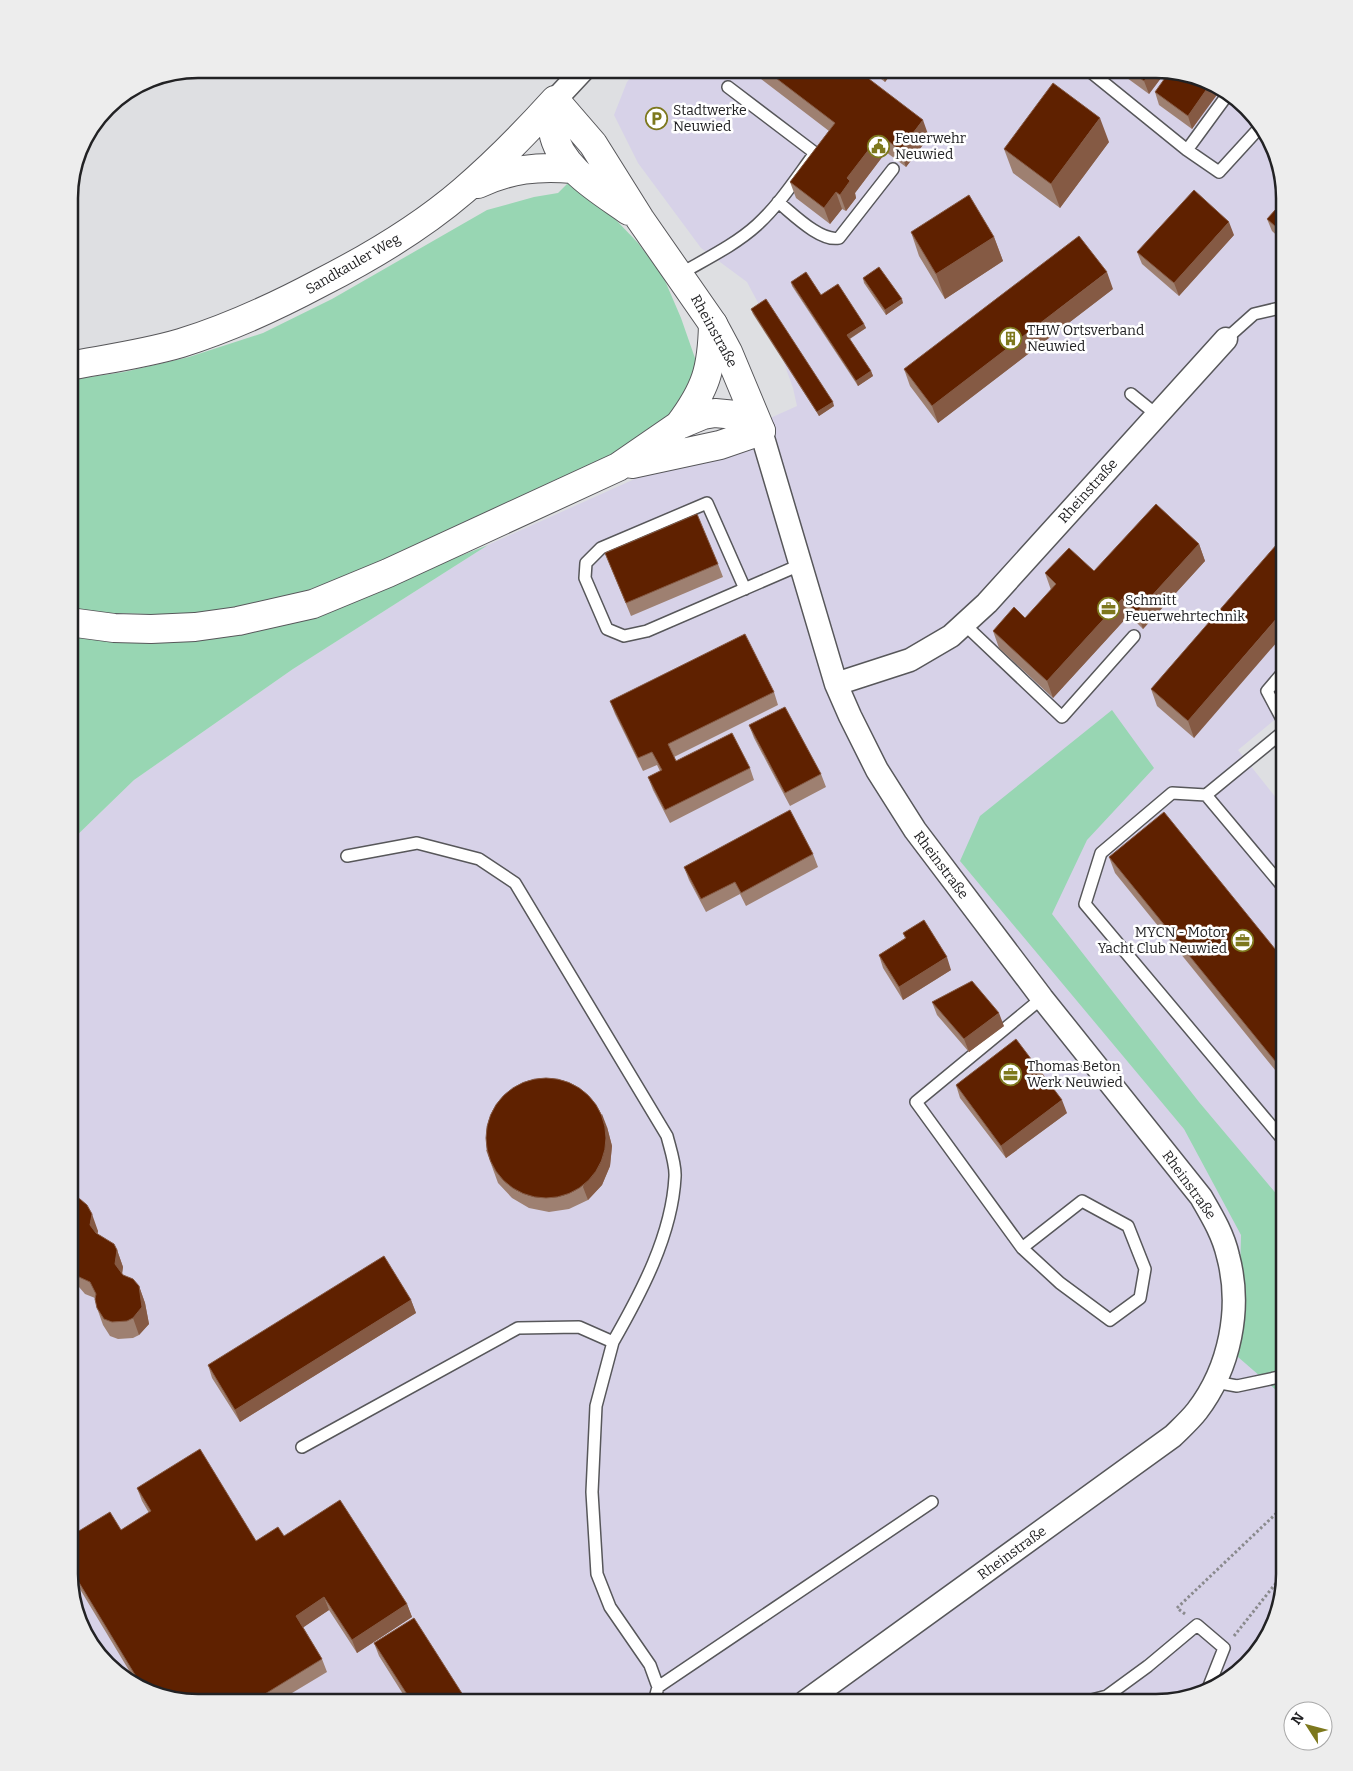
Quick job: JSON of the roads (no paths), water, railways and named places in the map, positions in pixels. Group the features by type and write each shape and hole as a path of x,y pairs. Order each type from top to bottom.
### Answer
{"main road":[{"name":"Rheinstraße","path":"555,100 553,131 560,151 573,169 640,219"},
{"name":"Rheinstraße","path":"555,100 593,144 640,219 713,324 732,361 761,431"},
{"name":"Sandkauler Weg","path":"78,364 127,356 180,343 236,324 289,300 352,267 402,237 462,192 498,160 555,100"},
{"path":"462,192 492,177 522,169 552,167 573,169"},
{"path":"679,425 695,403 706,378 712,352 713,324"},
{"path":"78,623 114,628 195,627 238,621 313,604 388,573 618,467 679,425 702,415 725,413 736,415 761,431"},
{"path":"618,467 720,445 761,431"}],"street":[{"name":"Sandkauler Weg","path":"555,100 576,78"},
{"name":"Rheinstraße","path":"836,684 910,660 951,636 987,603 1226,339"},
{"name":"Rheinstraße","path":"761,431 802,564 836,684 877,770 915,830 1042,998 1201,1197 1218,1225 1228,1256 1234,1288 1233,1320 1227,1352 1215,1382 1197,1411 1173,1436 816,1694"}],"lane":[{"path":"1098,78 1187,150 1219,172 1256,133"},
{"path":"680,274 741,237 757,225 778,202 815,153 728,87"},
{"path":"1187,150 1224,99"},
{"path":"778,202 818,233 833,239 839,238 893,169"},
{"path":"1226,339 1254,314 1276,309"},
{"path":"1131,394 1157,415"},
{"path":"745,589 708,503 601,548 586,563 585,578 607,629 624,636 647,631 745,589 802,564"},
{"path":"964,624 1062,717 1134,636"},
{"path":"1276,680 1267,691 1276,708"},
{"path":"1276,738 1206,795 1172,793 1101,853 1085,904 1276,1131"},
{"path":"1206,795 1276,878"},
{"path":"347,856 417,844 479,859 515,883 667,1136 676,1176 668,1223 640,1295 613,1342 596,1406 592,1492 597,1574 610,1607 650,1665 658,1687 656,1694"},
{"path":"1022,1248 1082,1201 1128,1226 1145,1269 1140,1298 1110,1320 1060,1283 1022,1248 916,1102 1042,998"},
{"path":"302,1447 518,1328 578,1328 613,1342"},
{"path":"1215,1382 1237,1386 1276,1378"},
{"path":"658,1687 932,1502"},
{"path":"1110,1694 1148,1666 1197,1625 1224,1648 1212,1679"}],"place":[{"name":"Stadtwerke Neuwied","path":"657,118"},
{"name":"Feuerwehr Neuwied","path":"879,146"},
{"name":"THW Ortsverband Neuwied","path":"1011,338"},
{"name":"Schmitt Feuerwehrtechnik","path":"1109,608"},
{"name":"MYCN - Motor Yacht Club Neuwied","path":"1243,940"},
{"name":"Thomas Beton Werk Neuwied","path":"1011,1074"}]}
